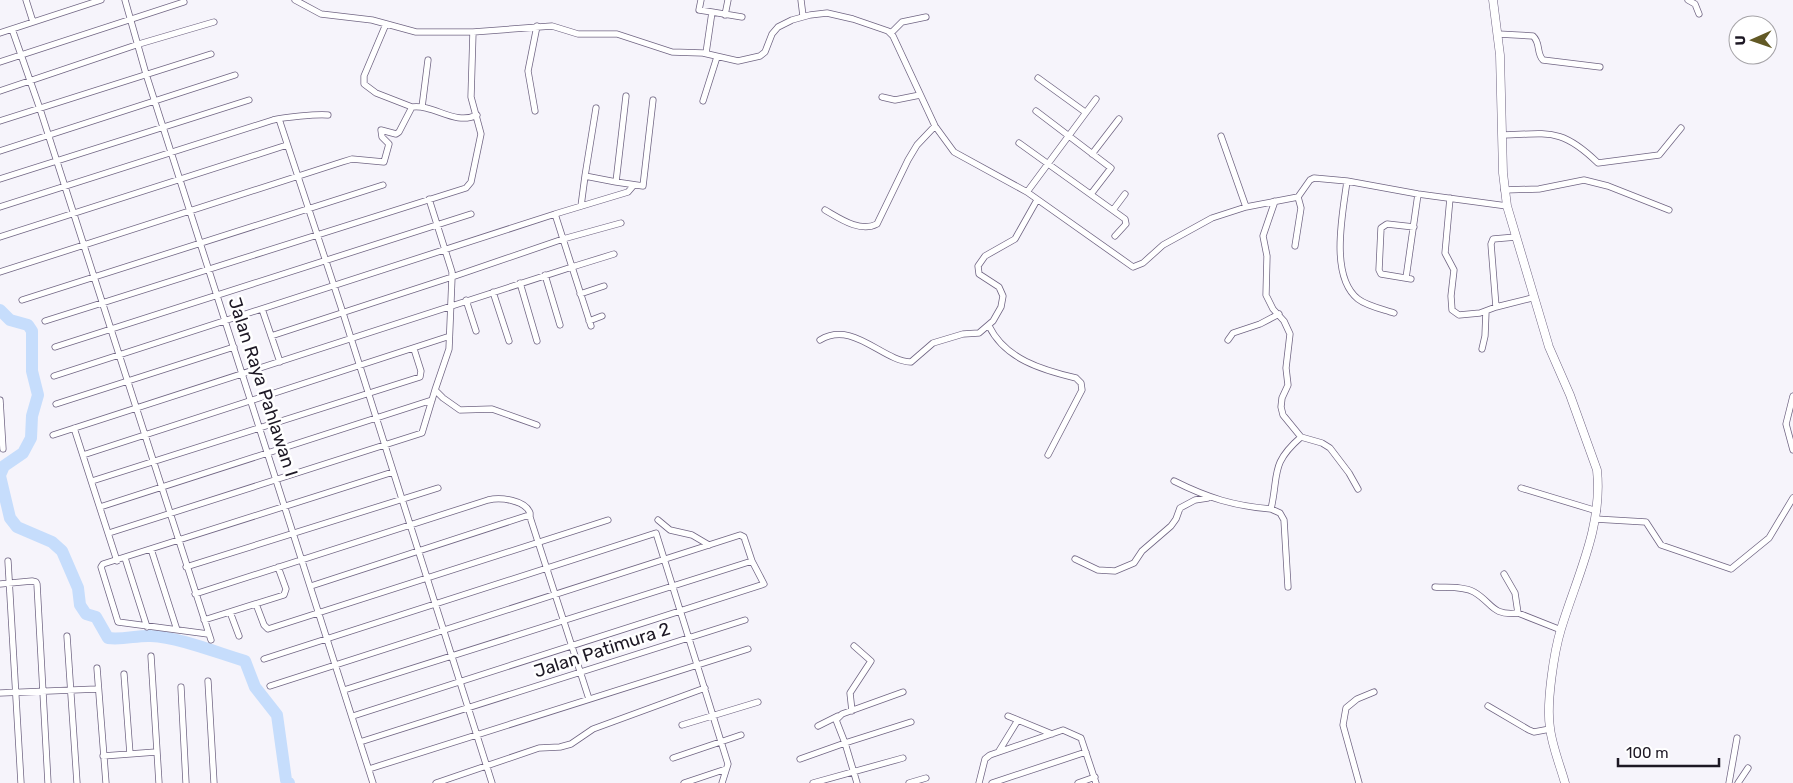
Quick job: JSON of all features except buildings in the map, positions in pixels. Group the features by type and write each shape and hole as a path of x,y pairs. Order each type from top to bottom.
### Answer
{"street":[{"path":"26,0 32,22"},
{"path":"0,33 102,0"},
{"name":"Jalan Raya Pahlawan I","path":"124,0 373,783"},
{"path":"295,0 321,14 386,24 423,33 473,32 554,26 578,34 617,34 672,52 706,53 738,61 756,59 765,52 769,38 778,27 803,16 833,14 854,19 891,34 935,126 954,152 960,157 1027,192 1133,267 1143,263 1163,245 1190,228 1246,207 1298,197 1310,180 1314,178 1347,181 1418,194 1507,206"},
{"path":"701,0 699,10 742,17"},
{"path":"725,14 728,0"},
{"path":"801,0 803,16"},
{"path":"1493,0 1498,34 1507,206 1532,298 1549,348 1570,395 1597,470 1599,498 1586,559 1557,629 1546,730 1565,783"},
{"path":"1688,0 1695,4 1699,14"},
{"path":"0,62 130,18 184,2"},
{"path":"706,53 712,12"},
{"path":"891,34 902,22 926,17"},
{"path":"0,92 139,44 214,22"},
{"path":"386,24 364,76 364,84 376,93 412,107 422,107 462,119 477,116"},
{"path":"535,111 528,70 536,26"},
{"path":"12,29 20,56 32,81 126,381 162,487 170,514 178,540 186,567 210,637 177,630 121,624 116,620 100,571 103,564 125,558 178,540 393,472"},
{"path":"45,321 466,188 471,182 481,134 471,97 473,32"},
{"path":"1498,34 1533,36 1538,43 1539,54 1543,60 1600,66"},
{"path":"0,122 211,54"},
{"path":"704,101 716,57"},
{"path":"422,107 428,60"},
{"path":"0,150 235,75"},
{"path":"1038,78 1085,112"},
{"path":"882,97 895,100 920,95"},
{"path":"616,182 626,96"},
{"path":"1027,192 1096,99"},
{"path":"0,179 249,100"},
{"path":"586,176 644,186 653,100"},
{"path":"0,272 352,159 385,162 389,144 382,137 381,130 399,132 412,107"},
{"path":"581,206 596,108"},
{"path":"1036,111 1112,170 1091,194"},
{"path":"0,207 279,119 307,116 314,113 328,115"},
{"path":"279,119 326,260 492,783"},
{"path":"1092,154 1119,119"},
{"path":"825,210 851,224 865,226 877,224 908,160 917,146 935,126"},
{"path":"1502,135 1561,135 1598,163 1659,155 1681,128"},
{"path":"1221,136 1246,207"},
{"path":"1019,143 1113,210 1126,222 1115,236"},
{"path":"0,237 287,145"},
{"path":"1507,190 1545,188 1584,180 1608,186 1669,210"},
{"path":"1347,181 1340,255 1346,284 1359,300 1394,312"},
{"path":"22,300 383,185"},
{"path":"54,376 628,192 634,185"},
{"path":"1113,210 1125,194"},
{"path":"1414,227 1387,224 1381,228 1379,270 1385,275 1409,278 1418,194"},
{"path":"1295,246 1301,211 1298,197"},
{"path":"1450,198 1445,253 1454,270 1451,296 1452,310 1459,315 1486,311 1532,298"},
{"path":"109,533 423,432 449,348 452,305 452,277 446,250 429,199"},
{"path":"820,340 831,336 862,340 891,355 911,362 932,344 963,334 979,333 989,326 1001,307 1003,296 999,287 979,274 978,266 985,256 1015,239 1037,200"},
{"path":"1275,201 1267,219 1263,236 1267,256 1266,294 1273,309 1288,327 1290,342 1286,368 1288,386 1282,398 1281,408 1283,415 1301,437 1322,443 1330,448 1349,472 1358,489"},
{"path":"55,347 471,214"},
{"path":"556,214 590,324 602,316"},
{"path":"271,336 563,239 621,223"},
{"path":"1496,307 1493,239 1516,238"},
{"path":"53,435 350,340 466,300 614,254"},
{"path":"545,275 560,325"},
{"path":"520,283 537,341"},
{"path":"580,294 604,286"},
{"path":"493,292 509,341"},
{"path":"466,300 476,331"},
{"path":"262,309 280,362"},
{"path":"1482,349 1485,336 1486,311"},
{"path":"1228,340 1233,333 1260,324 1279,314"},
{"path":"989,326 996,339 1006,349 1031,364 1076,378 1081,383 1082,390 1048,455"},
{"path":"83,455 414,350 447,337"},
{"path":"56,404 234,347"},
{"path":"92,481 420,377 421,370 414,350"},
{"path":"435,390 460,410 492,409 537,425"},
{"path":"1793,396 1786,424 1793,450"},
{"path":"0,400 3,449"},
{"path":"100,508 432,400"},
{"path":"74,428 117,560"},
{"path":"1271,509 1282,456 1301,437"},
{"path":"1174,481 1208,498"},
{"path":"186,567 438,488"},
{"path":"1522,488 1596,515 1646,522 1661,545 1731,569 1769,538 1793,498"},
{"path":"195,594 492,498 515,501 526,506 530,513 589,698"},
{"path":"1074,558 1098,570 1115,571 1134,563 1142,551 1176,519 1180,508 1195,500 1208,498 1224,500 1242,507 1271,509 1280,513 1284,520 1288,587"},
{"path":"311,586 526,516 530,517"},
{"path":"256,604 265,628 608,520"},
{"path":"658,520 670,530 692,535 709,545"},
{"path":"264,658 656,533 728,764 722,783"},
{"path":"270,686 743,535 752,561 764,584 353,716"},
{"path":"151,549 177,630"},
{"path":"125,558 148,627"},
{"path":"8,561 21,783"},
{"path":"344,690 752,561"},
{"path":"204,620 286,594 278,567"},
{"path":"1504,574 1515,593 1518,613"},
{"path":"0,584 36,582 48,783"},
{"path":"1435,587 1470,590 1494,610 1508,614 1518,613 1557,629"},
{"path":"230,612 239,636"},
{"name":"Jalan Patimura 2","path":"360,742 745,620"},
{"path":"67,636 77,783"},
{"path":"852,711 850,693 871,661 854,646"},
{"path":"369,769 748,649"},
{"path":"151,656 159,783"},
{"path":"97,668 97,689 106,783"},
{"path":"124,674 130,754"},
{"path":"208,681 214,783"},
{"path":"181,687 186,783"},
{"path":"436,783 539,748 560,747 571,744 593,729 704,688"},
{"path":"0,693 97,689"},
{"path":"818,726 838,716 903,692"},
{"path":"1359,783 1343,725 1346,708 1357,699 1374,692"},
{"path":"682,725 758,702"},
{"path":"1488,706 1534,732 1546,730"},
{"path":"838,716 836,720 857,783"},
{"path":"1008,716 1052,734"},
{"path":"999,751 1018,720"},
{"path":"800,759 911,722"},
{"path":"979,783 985,759 999,751 1063,730 1078,735 1095,780 1078,783"},
{"path":"673,758 740,735"},
{"path":"1729,783 1737,738"},
{"path":"103,756 156,752"},
{"path":"992,783 1086,752"},
{"path":"813,783 903,758"},
{"path":"1738,783 1748,768"},
{"path":"684,783 726,769"},
{"path":"909,783 926,778"}],"waterway":[{"path":"0,310 10,320 28,325 32,331 32,371 38,395 32,416 31,438 23,453 4,466 0,475"},
{"path":"0,476 10,518 17,527 52,542 62,551 78,588 80,605 86,614 96,617 108,638 162,637 185,642 245,661 255,687 277,715 286,780 289,783"}]}
